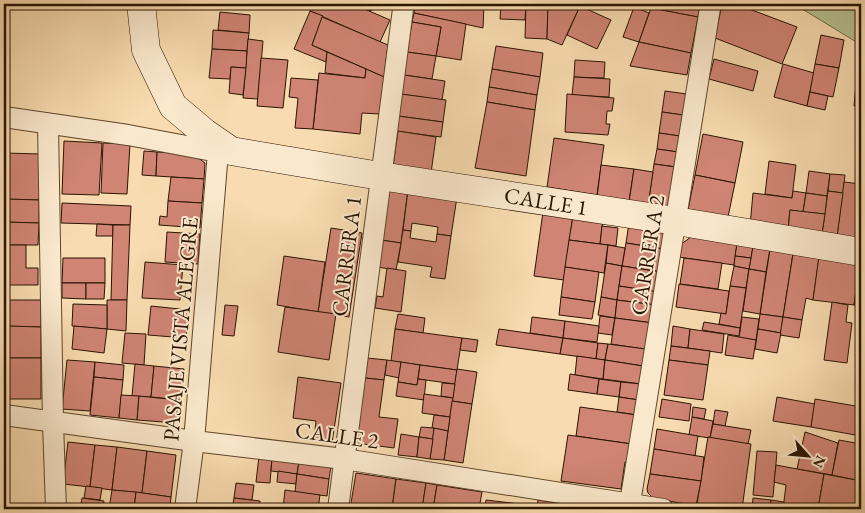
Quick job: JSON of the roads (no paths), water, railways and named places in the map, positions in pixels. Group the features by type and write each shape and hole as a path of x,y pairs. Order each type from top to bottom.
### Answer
{"street":[{"path":"141,4 146,50 173,106 225,152"},
{"name":"CARRERA 2","path":"630,506 710,8"},
{"name":"CARRERA 1","path":"338,509 403,9"},
{"path":"4,116 225,152"},
{"path":"48,124 56,509"},
{"name":"CALLE 1","path":"225,152 676,221 861,252"},
{"name":"PASAJE VISTA ALEGRE","path":"185,509 225,152"},
{"name":"CALLE 2","path":"4,415 194,442 344,459 630,506 663,509"}]}
